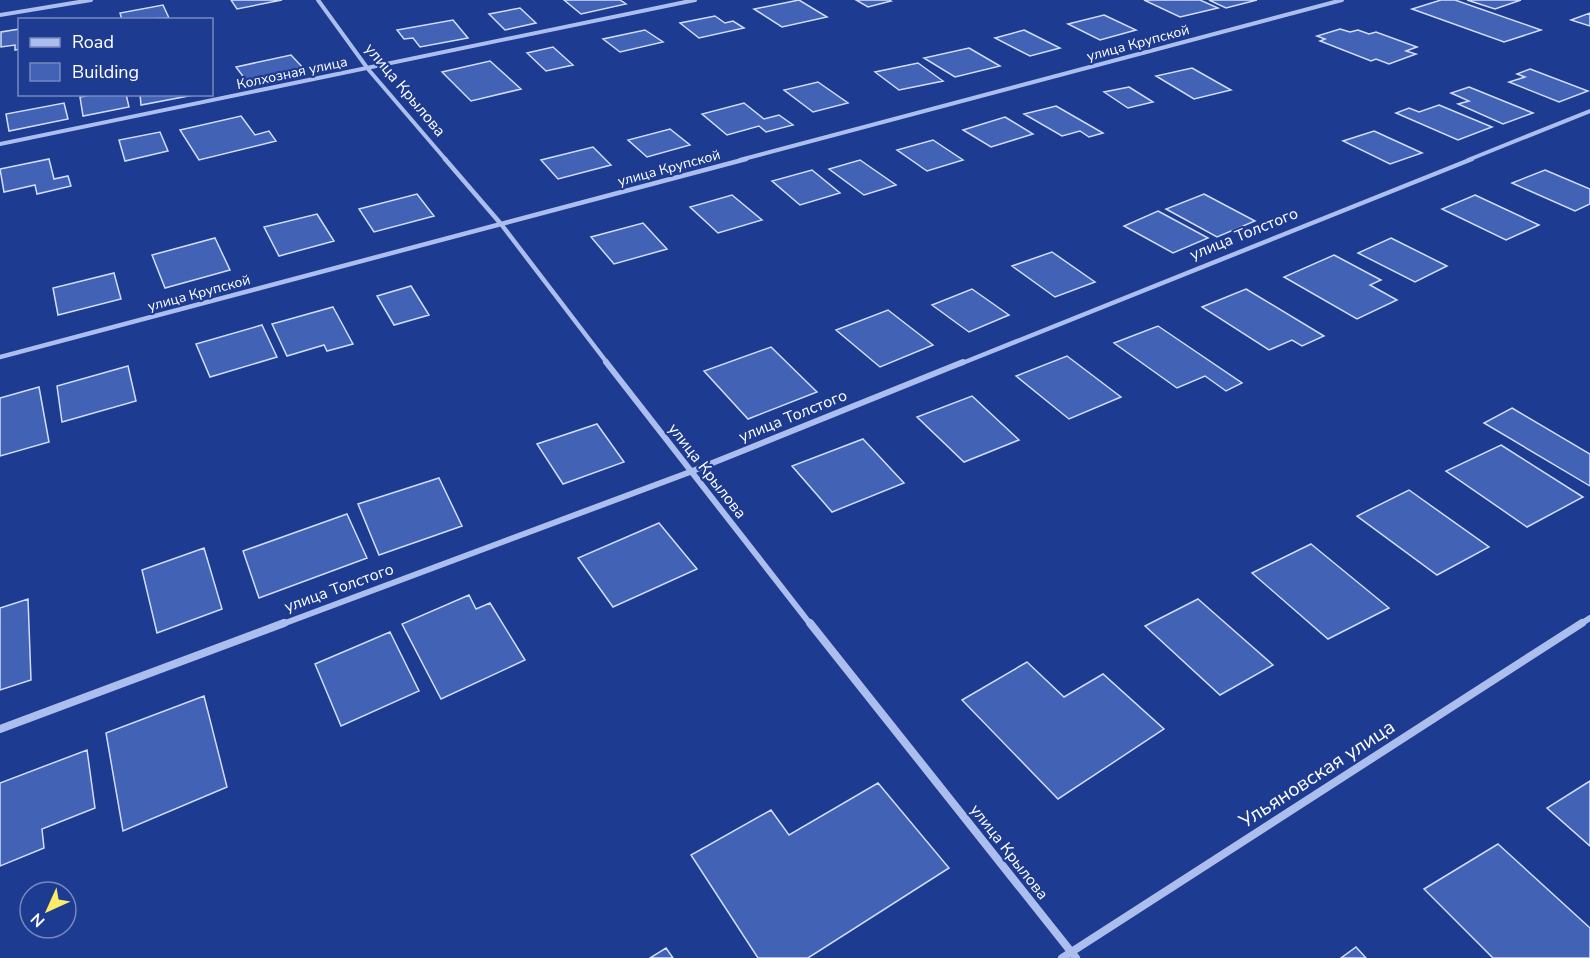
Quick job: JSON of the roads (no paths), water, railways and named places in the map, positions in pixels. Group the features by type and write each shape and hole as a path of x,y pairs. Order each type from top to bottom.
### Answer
{"street":[{"path":"0,15 91,0"},
{"name":"улица Крылова","path":"318,0 368,69 501,224 690,472 1074,955"},
{"name":"Колхозная улица","path":"0,144 695,0"},
{"name":"улица Крупской","path":"0,357 1342,0"},
{"name":"улица Толстого","path":"0,729 690,472 1590,111"},
{"name":"Ульяновская улица","path":"1062,958 1074,955 1590,618"}]}
